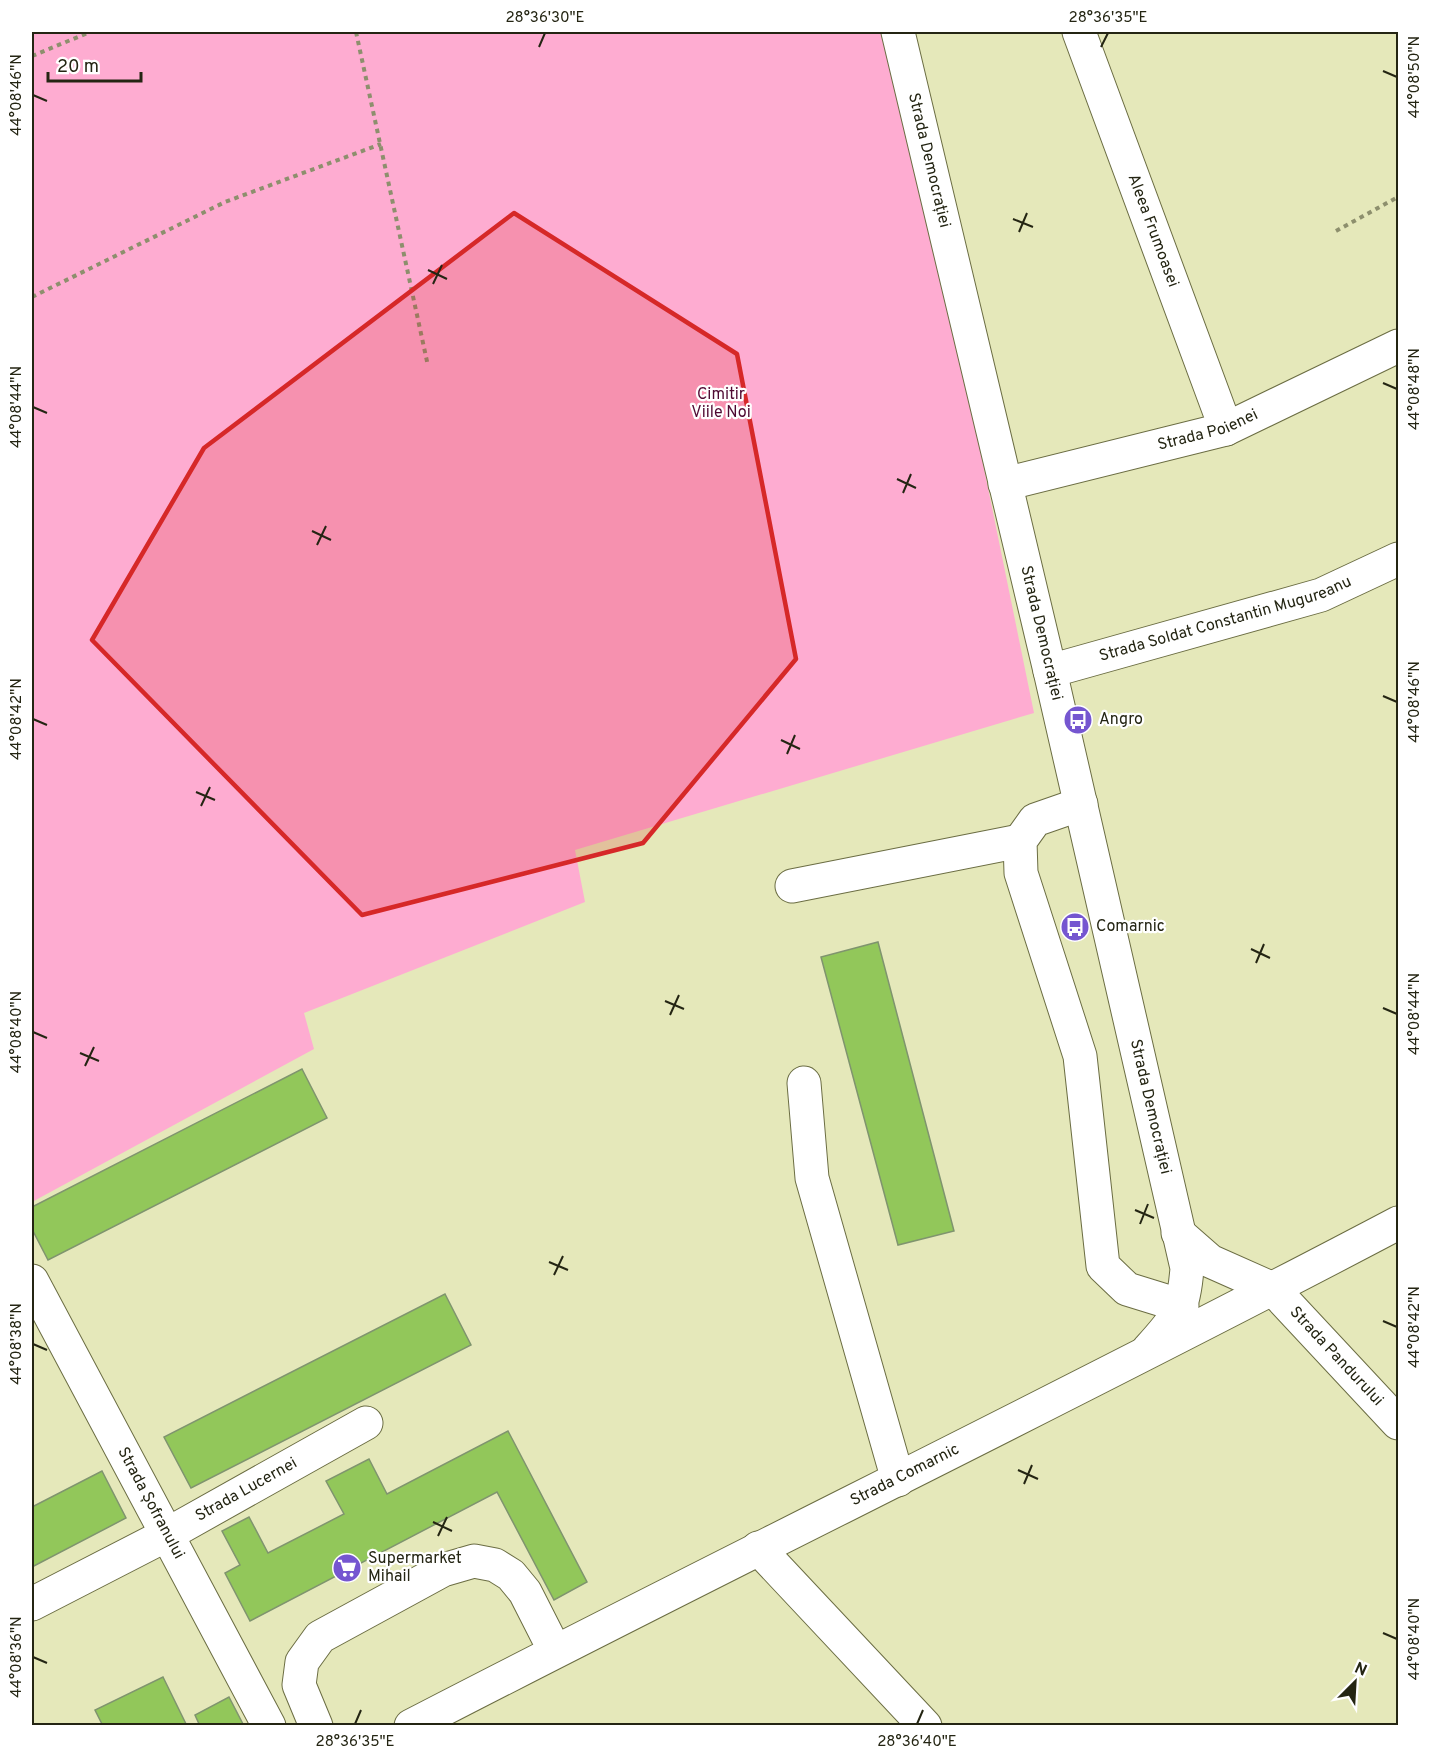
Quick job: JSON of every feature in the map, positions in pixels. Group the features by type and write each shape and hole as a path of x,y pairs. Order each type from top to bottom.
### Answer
{"street":[{"name":"Strada Democrației","path":"898,32 1081,804 1186,1268 1182,1306"},
{"name":"Aleea Frumoasei","path":"1079,32 1226,429"},
{"name":"Strada Poienei","path":"1005,484 1226,429 1398,346"},
{"name":"Strada Soldat Constantin Mugureanu","path":"1050,671 1321,595 1398,559"},
{"path":"1081,804 1035,820 1020,842 1021,873 1080,1056 1103,1266 1126,1289 1182,1306 1174,1322 1148,1350"},
{"path":"792,886 1020,842"},
{"path":"804,1083 812,1178 898,1480"},
{"name":"Strada Comarnic","path":"411,1725 758,1548 898,1480 1398,1223"},
{"path":"1178,1233 1210,1261 1273,1289"},
{"name":"Strada Șofranului","path":"32,1282 269,1725"},
{"name":"Strada Pandurului","path":"1273,1289 1398,1423"},
{"name":"Strada Lucernei","path":"32,1604 168,1534 366,1423"},
{"path":"758,1548 925,1725"},
{"path":"316,1725 299,1685 302,1662 320,1637 443,1570 474,1561 495,1565 511,1575 525,1592 555,1651"}],"path":[{"path":"32,56 90,32"},
{"path":"356,32 428,366"},
{"path":"32,297 225,202 381,144"},
{"path":"1336,231 1398,197"}],"highlighted area":[{"path":"514,213 737,354 796,659 643,843 362,915 92,640 204,448"}],"green space":[{"name":"Cimitir Viile Noi","path":"32,32 881,32 960,351 1034,713 575,850 585,902 304,1013 314,1049 32,1202"}],"building":[{"path":"878,942 954,1231 898,1245 821,957"},
{"path":"302,1069 327,1118 48,1260 32,1229 32,1207"},
{"path":"445,1294 471,1345 191,1488 164,1437"},
{"path":"508,1431 587,1582 554,1600 497,1492 250,1621 225,1573 240,1565 222,1531 249,1517 268,1553 344,1514 326,1481 369,1459 387,1494"},
{"path":"102,1471 126,1518 32,1567 32,1507"},
{"path":"163,1677 187,1726 103,1726 95,1710"},
{"path":"229,1697 244,1726 200,1726 195,1715"}],"place":[{"name":"Angro","path":"1078,720"},
{"name":"Comarnic","path":"1075,927"},
{"name":"Supermarket Mihail","path":"347,1568"}]}
